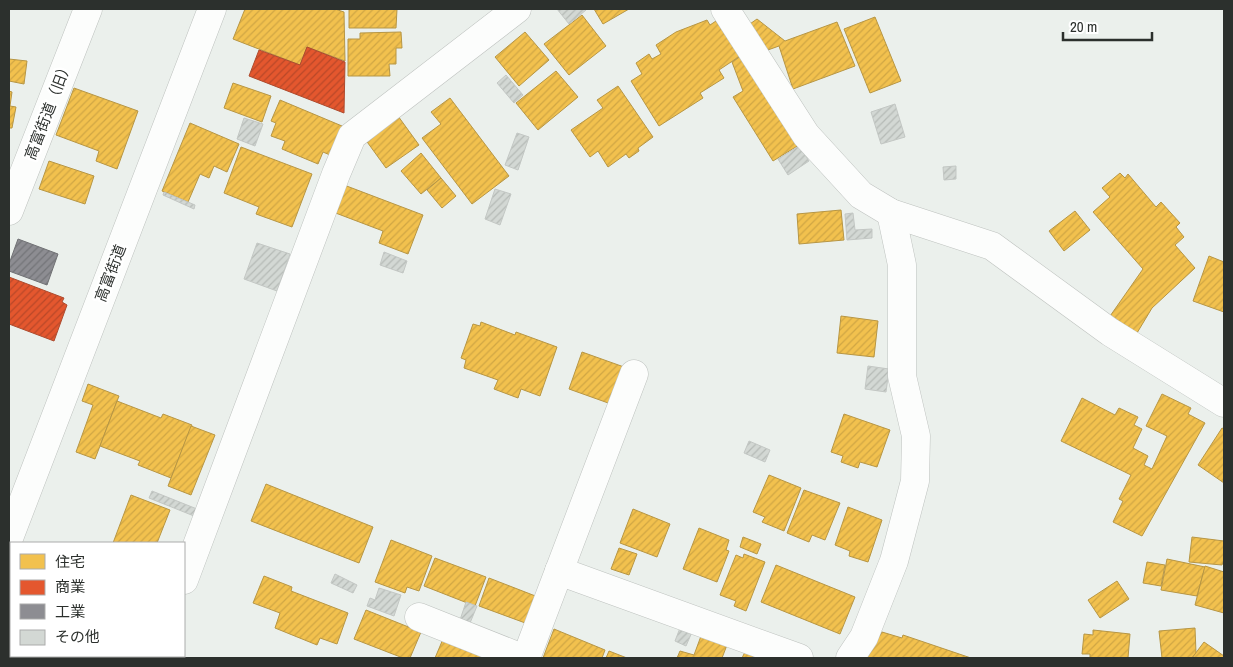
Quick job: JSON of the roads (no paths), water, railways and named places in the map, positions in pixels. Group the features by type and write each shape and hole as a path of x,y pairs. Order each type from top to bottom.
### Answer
{"street":[{"name":"高富街道（旧）","path":"9,211 88,9"},
{"name":"高富街道","path":"9,538 212,9"},
{"path":"185,577 336,174 352,136 517,9"},
{"path":"725,9 806,135 861,195 891,212 992,246 1110,332 1224,403"},
{"path":"850,658 864,637 894,561 914,481 916,436 902,376 902,265 891,212"},
{"path":"526,658 634,374"},
{"path":"560,571 799,658"},
{"path":"418,617 522,658"}]}
